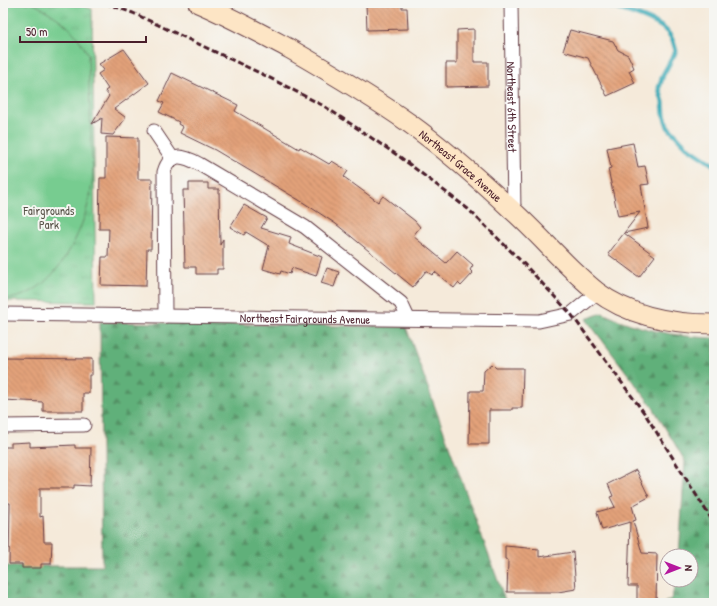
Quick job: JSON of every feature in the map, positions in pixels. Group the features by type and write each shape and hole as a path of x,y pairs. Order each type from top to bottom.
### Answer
{"main road":[{"name":"Northeast Grace Avenue","path":"198,3 264,35 348,82 409,123 514,212 572,270 598,292 625,308 658,319 686,324 714,324"}],"street":[{"name":"Northeast 6th Street","path":"512,3 514,212"},
{"path":"154,131 173,159"},
{"path":"165,316 164,172 169,162 178,157 190,159 304,227 401,303 408,318"},
{"name":"Northeast Fairgrounds Avenue","path":"3,314 539,320 571,314 598,292"},
{"path":"3,426 84,425"}],"green space":[{"name":"Fairgrounds Park","path":"3,3 73,3 92,9 96,302 3,301"},
{"name":"Fairgrounds Park","path":"3,3 30,3 45,10 60,20 73,32 88,55 93,172 89,201 83,220 65,258 53,274 38,287 22,296 3,299"},
{"path":"602,313 629,324 656,331 685,336 714,338 714,603 664,603 671,599 674,588 699,588 699,548 680,548 685,461 652,406 586,319"},
{"path":"100,322 406,327 506,603 3,603 3,566 102,566"}],"building":[{"path":"366,3 402,3 402,8 407,8 408,29 367,30"},
{"path":"474,29 474,62 488,62 488,86 446,87 446,63 457,63 457,30"},
{"path":"570,30 613,41 618,50 628,55 634,68 629,71 635,83 607,96 588,58 563,51"},
{"path":"124,49 149,83 114,109 125,117 125,119 113,135 101,134 102,118 92,124 109,96 105,91 108,89 98,74 104,70 99,64"},
{"path":"172,73 238,105 235,111 299,149 300,147 329,164 332,161 348,171 344,177 378,202 383,196 415,221 420,227 413,236 446,263 457,251 473,265 470,270 473,273 461,286 458,283 454,288 435,272 432,275 426,271 413,287 336,224 304,203 215,150 180,133 183,127 178,124 179,122 159,112 164,103 159,101"},
{"path":"106,137 138,138 138,179 152,179 151,249 147,249 146,286 101,285 102,257 108,257 109,229 99,229 100,178 106,178"},
{"path":"633,143 638,167 645,166 649,184 641,185 648,228 624,233 640,212 618,216 608,169 611,168 607,148"},
{"path":"189,183 208,183 208,189 219,189 220,245 223,239 223,269 217,269 217,274 196,274 196,267 185,267 183,190 189,190"},
{"path":"244,205 267,218 261,228 291,237 289,244 322,257 316,276 292,268 290,274 281,271 280,274 263,269 269,246 246,232 244,235 230,227"},
{"path":"624,233 655,256 639,277 608,254"},
{"path":"327,268 339,272 334,287 321,283"},
{"path":"3,358 92,359 92,375 89,375 89,393 83,393 83,411 43,411 43,402 3,400"},
{"path":"492,364 496,368 523,368 522,408 512,408 512,410 489,410 489,444 469,444 470,391 483,391 484,371"},
{"path":"30,442 30,447 75,445 75,448 91,448 90,486 74,485 74,488 40,488 40,517 43,516 44,542 52,542 51,564 41,564 41,568 22,568 22,564 9,564 10,503 3,503 3,447 11,447 11,443"},
{"path":"636,470 649,497 632,506 636,520 633,521 642,553 657,554 656,603 637,603 637,586 628,586 630,522 602,530 597,512 615,507 610,497 613,496 608,484"},
{"path":"505,546 539,549 539,557 573,552 576,589 558,592 507,592 508,560 505,559"}],"waterway":[{"path":"595,3 630,12 647,19 665,29 670,35 676,51 663,75 659,88 668,127 687,147 714,165"}],"railway":[{"path":"105,3 133,13 266,76 324,106 400,157 468,209 524,264 571,314 645,414 714,523"}]}
